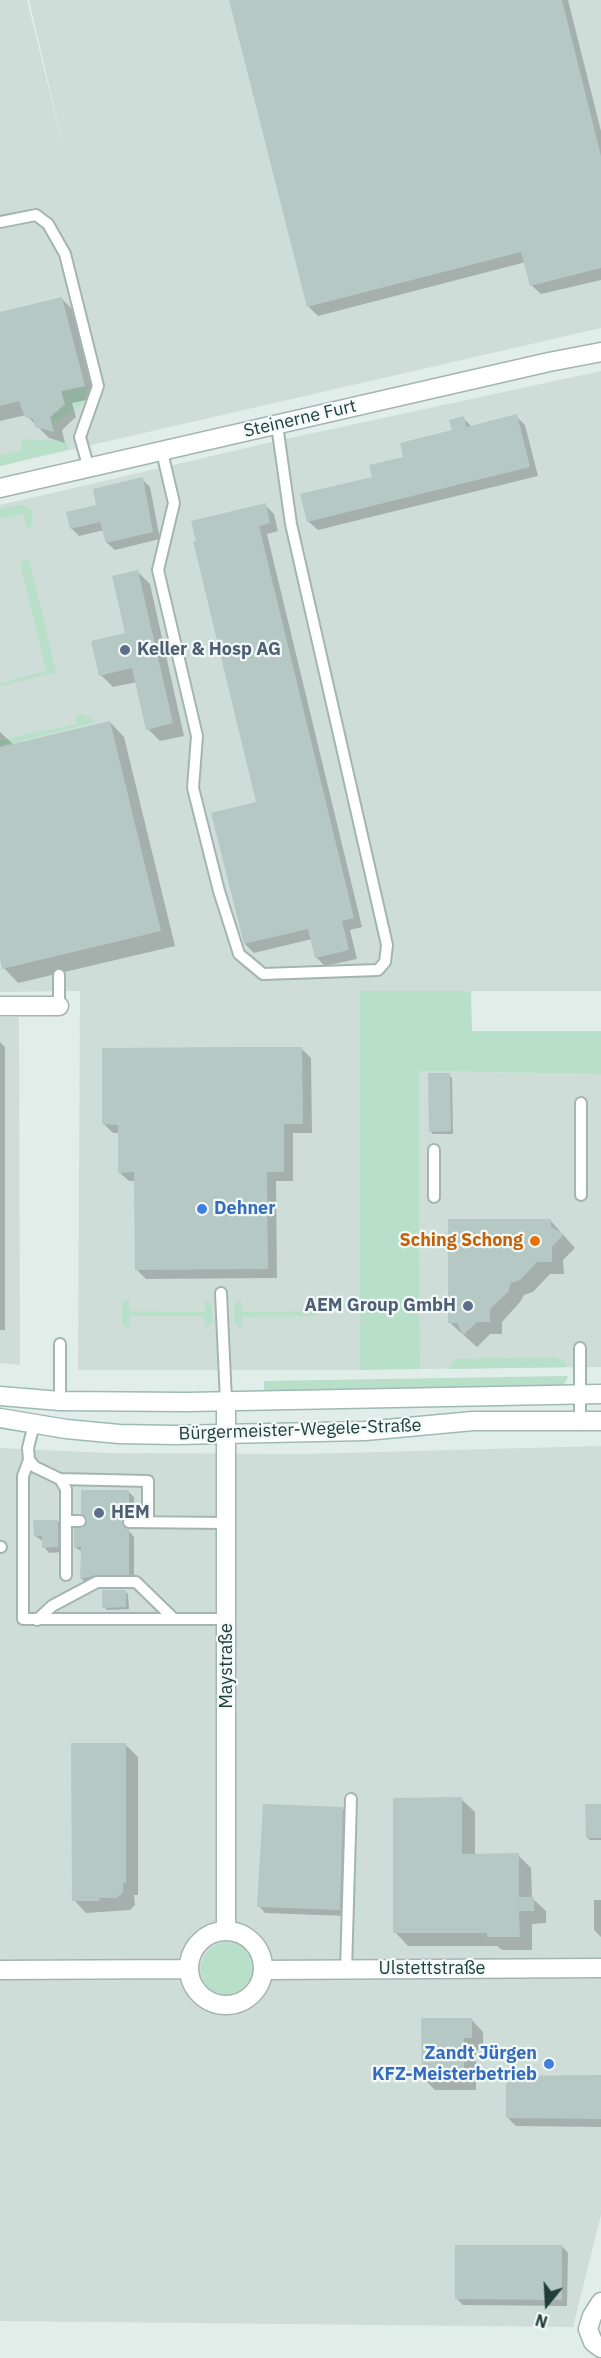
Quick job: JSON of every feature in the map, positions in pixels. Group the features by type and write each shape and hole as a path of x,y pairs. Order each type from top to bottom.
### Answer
{"street":[{"name":"Steinerne Furt","path":"0,488 601,352"},
{"path":"0,1006 59,1006"},
{"name":"Bürgermeister-Wegele-Straße","path":"0,1396 60,1401 226,1401 601,1394"},
{"name":"Maystraße","path":"226,1401 226,1931"},
{"name":"Bürgermeister-Wegele-Straße","path":"0,1418 119,1434 365,1431 473,1421 601,1421"},
{"path":"226,1931 241,1934 253,1943 262,1955 264,1970 261,1983 244,2001 232,2005 220,2005 203,1997 192,1982 189,1969 196,1947 204,1938 226,1931"},
{"name":"Ulstettstraße","path":"264,1970 601,1968"},
{"path":"0,1970 189,1969"},
{"path":"601,2302 592,2316 588,2329 593,2342 601,2348"}],"lane":[{"path":"0,222 24,215 36,215 48,224 64,254 98,386 80,436 89,469"},
{"path":"162,452 174,504 158,570 197,736 193,788 219,891 239,954 263,974 378,970 385,962 387,945 291,524 277,425"},
{"path":"59,975 59,1006"},
{"path":"581,1103 581,1196"},
{"path":"434,1150 434,1197"},
{"path":"221,1293 226,1401"},
{"path":"60,1344 60,1401"},
{"path":"580,1348 580,1420"},
{"path":"34,1424 28,1448 29,1460 23,1476 23,1619 227,1619"},
{"path":"29,1460 35,1467 60,1479 148,1481 148,1522"},
{"path":"60,1479 66,1489 66,1575"},
{"path":"66,1521 80,1521"},
{"path":"129,1522 226,1523"},
{"path":"37,1620 52,1606 97,1582 136,1582 174,1619"},
{"path":"346,1970 351,1799"}],"shaded area":[{"path":"0,0 27,0 66,158 29,0 601,0 601,328 0,466"},
{"path":"601,371 601,991 361,991 360,1370 78,1370 80,991 0,992 0,505 281,440"},
{"path":"0,1017 19,1017 20,1365 0,1363"},
{"path":"419,1071 601,1074 601,1367 420,1369"},
{"path":"601,1446 601,2215 573,2327 0,2321 0,1448 107,1453 303,1454"}],"green space":[{"path":"88,386 84,403 52,424 52,417 66,404 47,396"},
{"path":"22,439 63,441 67,443 69,449 0,466 0,456 22,450"},
{"path":"26,505 32,511 33,524 27,529 23,514 0,519 0,509"},
{"path":"29,559 56,672 0,686 0,679 1,683 46,671 20,562"},
{"path":"84,714 96,722 0,746 0,740 77,724 76,715"},
{"path":"360,991 471,991 472,1031 601,1031 601,1074 419,1071 420,1369 360,1370"},
{"path":"129,1299 130,1311 205,1312 205,1300 212,1307 212,1322 205,1328 204,1316 130,1316 129,1327 126,1327 122,1323 122,1308 123,1302"},
{"path":"241,1300 242,1312 317,1311 318,1314 316,1316 242,1317 242,1328 234,1321 236,1302"},
{"path":"555,1357 563,1360 567,1367 448,1369 456,1359"},
{"path":"568,1376 565,1383 554,1388 264,1393 264,1381"},
{"path":"223,1942 233,1942 247,1950 253,1959 255,1969 253,1979 247,1988 233,1996 223,1996 206,1984 201,1974 201,1964 213,1947"}],"building":[{"path":"229,0 562,0 601,156 601,268 530,286 521,252 307,307"},
{"path":"62,297 85,386 61,391 65,404 50,417 54,432 35,427 33,419 25,417 19,401 0,406 0,312"},
{"path":"517,414 530,467 307,522 300,494 372,477 369,465 403,457 400,443 452,430 449,420 464,416 466,427"},
{"path":"143,477 153,532 106,543 100,522 70,529 66,512 96,505 93,489"},
{"path":"266,503 270,523 259,526 354,918 342,921 349,950 315,958 308,929 244,944 211,813 256,802 193,541 196,541 191,521"},
{"path":"138,570 173,723 146,730 132,668 99,676 91,641 125,633 112,576"},
{"path":"110,721 161,931 2,969 0,959 0,747"},
{"path":"302,1047 303,1124 284,1124 284,1172 267,1172 268,1269 135,1270 134,1172 118,1173 118,1125 102,1124 102,1048"},
{"path":"428,1073 450,1073 451,1131 429,1132"},
{"path":"448,1219 551,1219 551,1227 564,1234 552,1247 552,1262 537,1262 520,1280 511,1283 508,1292 490,1309 490,1322 477,1322 463,1335 457,1323 448,1323"},
{"path":"81,1490 129,1490 129,1515 123,1518 122,1522 125,1528 129,1529 129,1575 97,1575 80,1579 81,1547 74,1547 74,1528 83,1528 87,1522 86,1517 81,1514"},
{"path":"33,1520 58,1520 58,1547 42,1548 42,1536 34,1536"},
{"path":"102,1590 126,1590 126,1607 102,1608"},
{"path":"71,1743 126,1743 126,1883 123,1883 123,1892 117,1898 99,1898 100,1901 72,1901"},
{"path":"462,1797 462,1854 519,1853 519,1897 534,1897 534,1911 519,1911 520,1937 487,1937 487,1933 393,1933 393,1798"},
{"path":"263,1804 343,1807 340,1910 257,1907"},
{"path":"585,1804 601,1804 601,1838 586,1838"},
{"path":"421,2018 472,2018 472,2038 464,2038 464,2078 422,2078"},
{"path":"601,2075 601,2119 506,2118 506,2076"},
{"path":"455,2245 562,2245 562,2300 455,2299"}],"place":[{"name":"Keller & Hosp AG","path":"125,650"},
{"name":"Dehner","path":"202,1209"},
{"name":"Sching Schong","path":"535,1241"},
{"name":"AEM Group GmbH","path":"468,1306"},
{"name":"HEM","path":"99,1513"},
{"name":"Zandt Jürgen KFZ-Meisterbetrieb","path":"549,2064"}]}
